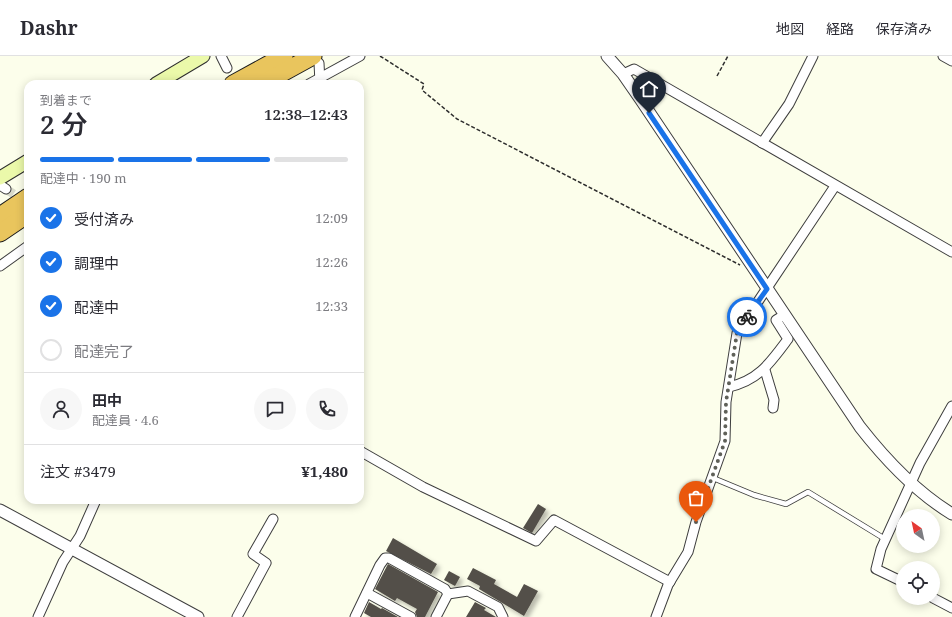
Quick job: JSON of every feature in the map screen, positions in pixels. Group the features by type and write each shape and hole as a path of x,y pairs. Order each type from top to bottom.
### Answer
{"highway":[{"path":"230,76 284,56"},
{"path":"271,80 316,60"},
{"path":"0,216 24,200"},
{"path":"0,233 24,217"}],"main road":[{"path":"163,80 203,56"},
{"path":"2,184 24,165"}],"street":[{"path":"221,56 230,76"},
{"path":"322,80 360,56"},
{"path":"607,56 623,74 860,427 889,461 912,482 952,514"},
{"path":"762,143 789,104 813,56"},
{"path":"943,56 952,61"},
{"path":"316,60 320,80"},
{"path":"623,74 634,69 952,252"},
{"path":"656,617 670,582 688,552 696,522 725,441 729,387 737,333 835,186"},
{"path":"0,266 24,249"},
{"path":"729,387 752,378 765,370 788,339 776,320 784,315"},
{"path":"765,370 774,400 773,408"},
{"path":"896,578 876,568 885,539 920,463 952,406"},
{"path":"364,453 423,487 536,541 554,520 670,582"},
{"path":"38,617 63,562 80,536 94,504"},
{"path":"0,510 198,617"},
{"path":"237,617 266,563 253,554 273,520"},
{"path":"355,617 380,565 385,558 389,558 445,589 448,594"},
{"path":"448,594 468,591 498,607 502,617"},
{"path":"367,594 411,617"},
{"path":"436,617 448,594"},
{"path":"940,602 952,608"}],"lane":[{"path":"713,478 754,495 786,504 808,492 885,539"}],"path":[{"path":"380,56 424,84 422,90 457,119 744,267"},
{"path":"718,76 728,56"}],"building":[{"path":"538,504 546,509 532,533 523,528"},
{"path":"393,538 437,564 431,574 386,551"},
{"path":"388,564 438,592 425,617 417,617 415,612 417,609 397,598 395,601 375,589"},
{"path":"473,568 496,580 494,584 517,597 524,584 538,591 524,616 479,589 480,586 467,579"},
{"path":"449,571 460,577 455,586 444,580"},
{"path":"369,602 398,617 371,617 364,613"},
{"path":"475,602 486,608 484,610 496,617 466,617"}],"tunnel":[{"path":"6,189 24,201"}],"way so far":[{"path":"696,522 725,441 726,402 737,333 747,317"}],"route":[{"path":"649,113 767,289 747,317"}]}
